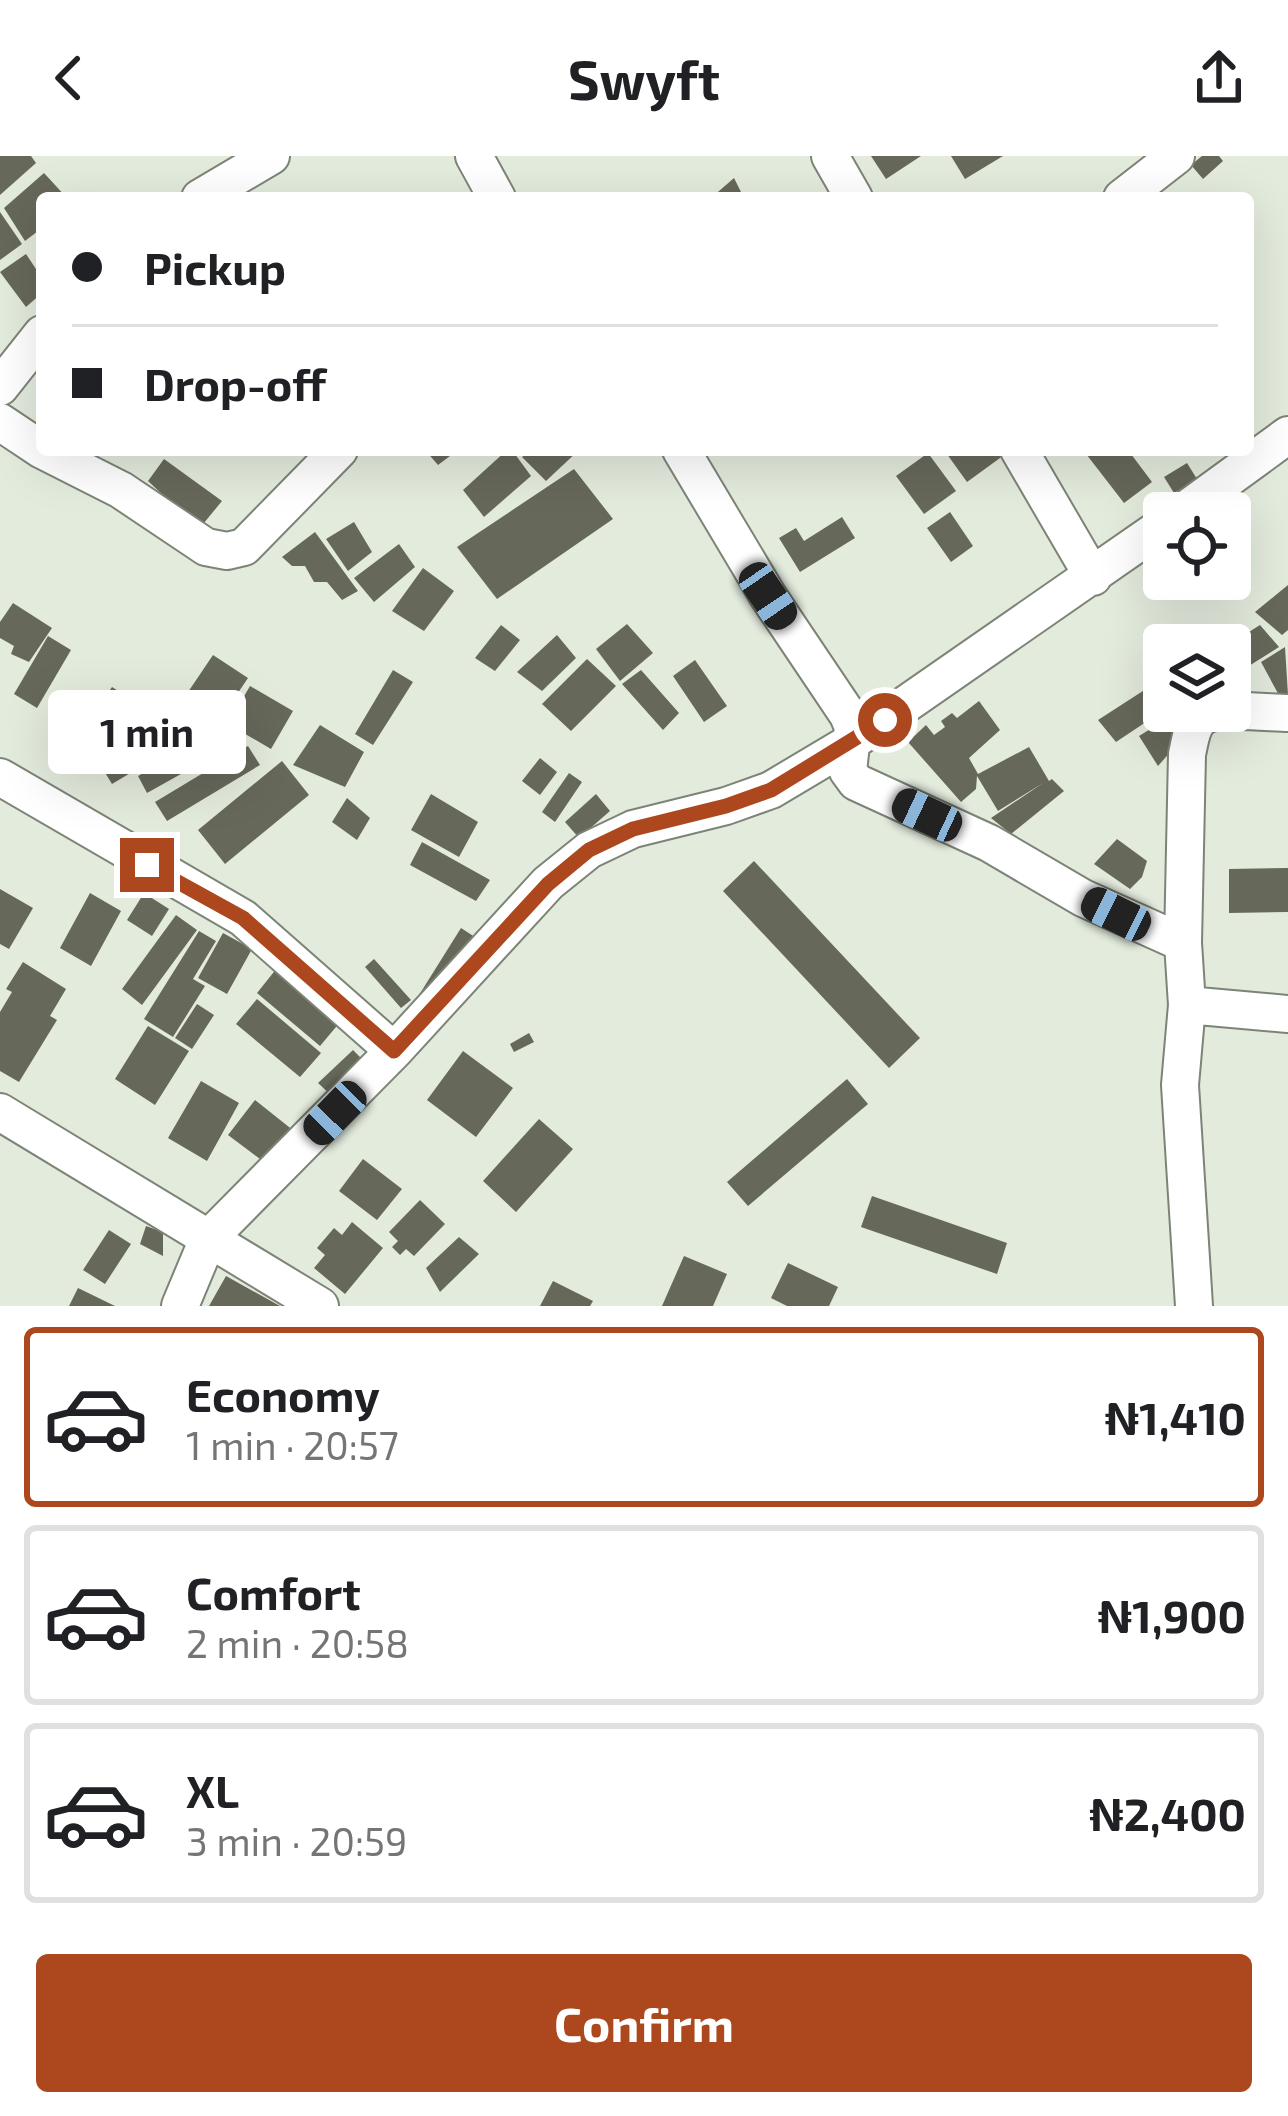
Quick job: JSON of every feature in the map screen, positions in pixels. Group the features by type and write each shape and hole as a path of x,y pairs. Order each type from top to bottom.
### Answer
{"street":[{"path":"210,192 271,156"},
{"path":"474,156 494,192"},
{"path":"830,156 851,192"},
{"path":"1130,192 1176,156"},
{"path":"0,387 36,342"},
{"path":"0,422 36,446"},
{"path":"1210,492 1288,435"},
{"path":"54,456 121,490 194,541 226,551 244,547 332,456"},
{"path":"685,456 768,596 848,715 853,727 848,771 856,782 989,843 1083,898 1183,943"},
{"path":"1022,456 1093,578"},
{"path":"180,1306 208,1239 394,1051 548,884 589,850 633,829 771,790 850,743 1143,541"},
{"path":"1194,1306 1180,1085 1187,1005 1183,943 1187,754 1202,717 1218,712 1288,713"},
{"path":"0,777 243,918 394,1051"},
{"path":"1187,1005 1288,1014"},
{"path":"0,1112 320,1306"}],"building":[{"path":"0,156 31,156 36,163 0,195"},
{"path":"871,156 921,156 886,179"},
{"path":"951,156 1003,156 965,179"},
{"path":"1202,156 1219,156 1223,161 1203,179 1191,165"},
{"path":"44,173 61,192 36,192 36,233 25,241 4,208"},
{"path":"734,178 741,192 718,192"},
{"path":"0,212 22,244 0,260"},
{"path":"26,254 36,269 36,298 26,307 0,272"},
{"path":"500,456 516,456 531,476 484,517 463,490"},
{"path":"523,456 573,456 546,481"},
{"path":"930,456 956,491 924,514 896,476"},
{"path":"948,456 1003,456 967,482"},
{"path":"1088,456 1132,456 1152,482 1124,503"},
{"path":"164,459 222,501 199,529 148,481"},
{"path":"1187,463 1197,479 1173,492 1164,477"},
{"path":"574,469 613,519 497,599 457,547"},
{"path":"950,512 973,546 951,562 927,528"},
{"path":"842,517 855,538 800,572 779,538 796,528 804,541"},
{"path":"354,522 372,552 348,571 326,539"},
{"path":"315,532 358,591 342,600 327,582 314,582 305,566 292,566 282,557"},
{"path":"399,544 415,567 374,602 354,578"},
{"path":"423,568 454,591 424,631 392,611"},
{"path":"1288,585 1288,630 1282,635 1255,612"},
{"path":"13,603 52,628 29,662 11,654 14,646 0,638 0,622"},
{"path":"627,624 653,653 620,681 596,649"},
{"path":"501,625 520,640 495,671 475,658"},
{"path":"1260,625 1279,647 1251,665 1251,631"},
{"path":"557,635 576,658 542,691 517,672"},
{"path":"48,636 71,650 37,708 14,694"},
{"path":"1285,647 1288,695 1281,699 1261,662"},
{"path":"213,655 248,678 219,721 184,698"},
{"path":"587,659 616,686 571,731 542,704"},
{"path":"695,660 727,706 704,722 673,676"},
{"path":"393,670 413,682 373,745 355,734"},
{"path":"641,670 679,713 663,730 622,684"},
{"path":"250,686 293,711 271,749 228,724"},
{"path":"112,687 134,701 114,731 92,717"},
{"path":"1143,691 1143,724 1116,742 1098,720"},
{"path":"979,701 1000,730 969,758 978,774 1029,747 1049,781 1064,791 1011,834 991,818 1043,783 998,811 977,776 976,789 961,802 908,742 926,725 934,735 945,727 941,721 952,713 957,718"},
{"path":"175,704 194,735 112,784 93,753"},
{"path":"320,725 364,752 345,787 293,765"},
{"path":"224,727 233,745 147,793 138,776"},
{"path":"1146,732 1186,734 1158,766 1139,736"},
{"path":"248,746 260,765 167,821 155,802"},
{"path":"540,758 557,772 540,795 522,781"},
{"path":"282,761 309,795 225,864 198,830"},
{"path":"569,773 582,782 555,822 542,812"},
{"path":"431,794 478,822 459,857 411,830"},
{"path":"596,794 610,811 579,838 565,822"},
{"path":"347,798 370,818 357,840 332,822"},
{"path":"1117,839 1147,861 1142,877 1130,889 1094,864"},
{"path":"422,842 490,880 476,901 410,865"},
{"path":"754,861 920,1038 889,1068 723,891"},
{"path":"1288,868 1288,912 1229,913 1229,869"},
{"path":"0,889 33,908 9,949 0,944"},
{"path":"90,893 121,911 91,966 60,948"},
{"path":"144,893 169,909 152,936 127,920"},
{"path":"176,915 197,930 142,1005 122,989"},
{"path":"461,928 484,943 409,1011"},
{"path":"199,931 216,941 193,979 205,986 173,1037 144,1019"},
{"path":"223,933 252,949 227,994 198,978"},
{"path":"374,959 411,1000 401,1008 365,967"},
{"path":"23,962 66,989 50,1016 57,1020 19,1082 0,1071 0,1012 12,992 6,989"},
{"path":"277,968 341,1021 320,1046 257,993"},
{"path":"257,999 321,1053 300,1077 236,1024"},
{"path":"197,1004 214,1015 192,1049 175,1038"},
{"path":"148,1026 189,1051 155,1105 115,1079"},
{"path":"529,1033 534,1042 514,1052 510,1044"},
{"path":"353,1050 366,1063 332,1096 318,1083"},
{"path":"463,1051 513,1088 476,1137 427,1100"},
{"path":"847,1079 868,1104 748,1206 727,1182"},
{"path":"201,1081 239,1103 207,1161 168,1138"},
{"path":"255,1100 294,1131 268,1165 228,1135"},
{"path":"539,1119 573,1149 516,1212 483,1181"},
{"path":"363,1159 402,1189 377,1220 339,1191"},
{"path":"872,1196 1007,1243 997,1274 861,1227"},
{"path":"420,1200 445,1224 414,1256 406,1249 400,1255 392,1247 398,1241 389,1232"},
{"path":"352,1222 383,1248 345,1294 314,1268 325,1255 317,1248 334,1228 342,1235"},
{"path":"146,1226 163,1232 163,1256 140,1244"},
{"path":"109,1230 131,1244 105,1284 83,1270"},
{"path":"459,1237 479,1254 440,1292 426,1268"},
{"path":"684,1256 727,1274 713,1306 662,1306"},
{"path":"788,1263 838,1287 829,1306 787,1306 771,1298"},
{"path":"226,1276 280,1306 209,1306"},
{"path":"553,1281 593,1301 590,1306 540,1306"},
{"path":"78,1288 115,1306 69,1306"}],"route":[{"path":"147,865 243,918 394,1051 548,884 589,850 633,829 771,790 885,720"}]}
